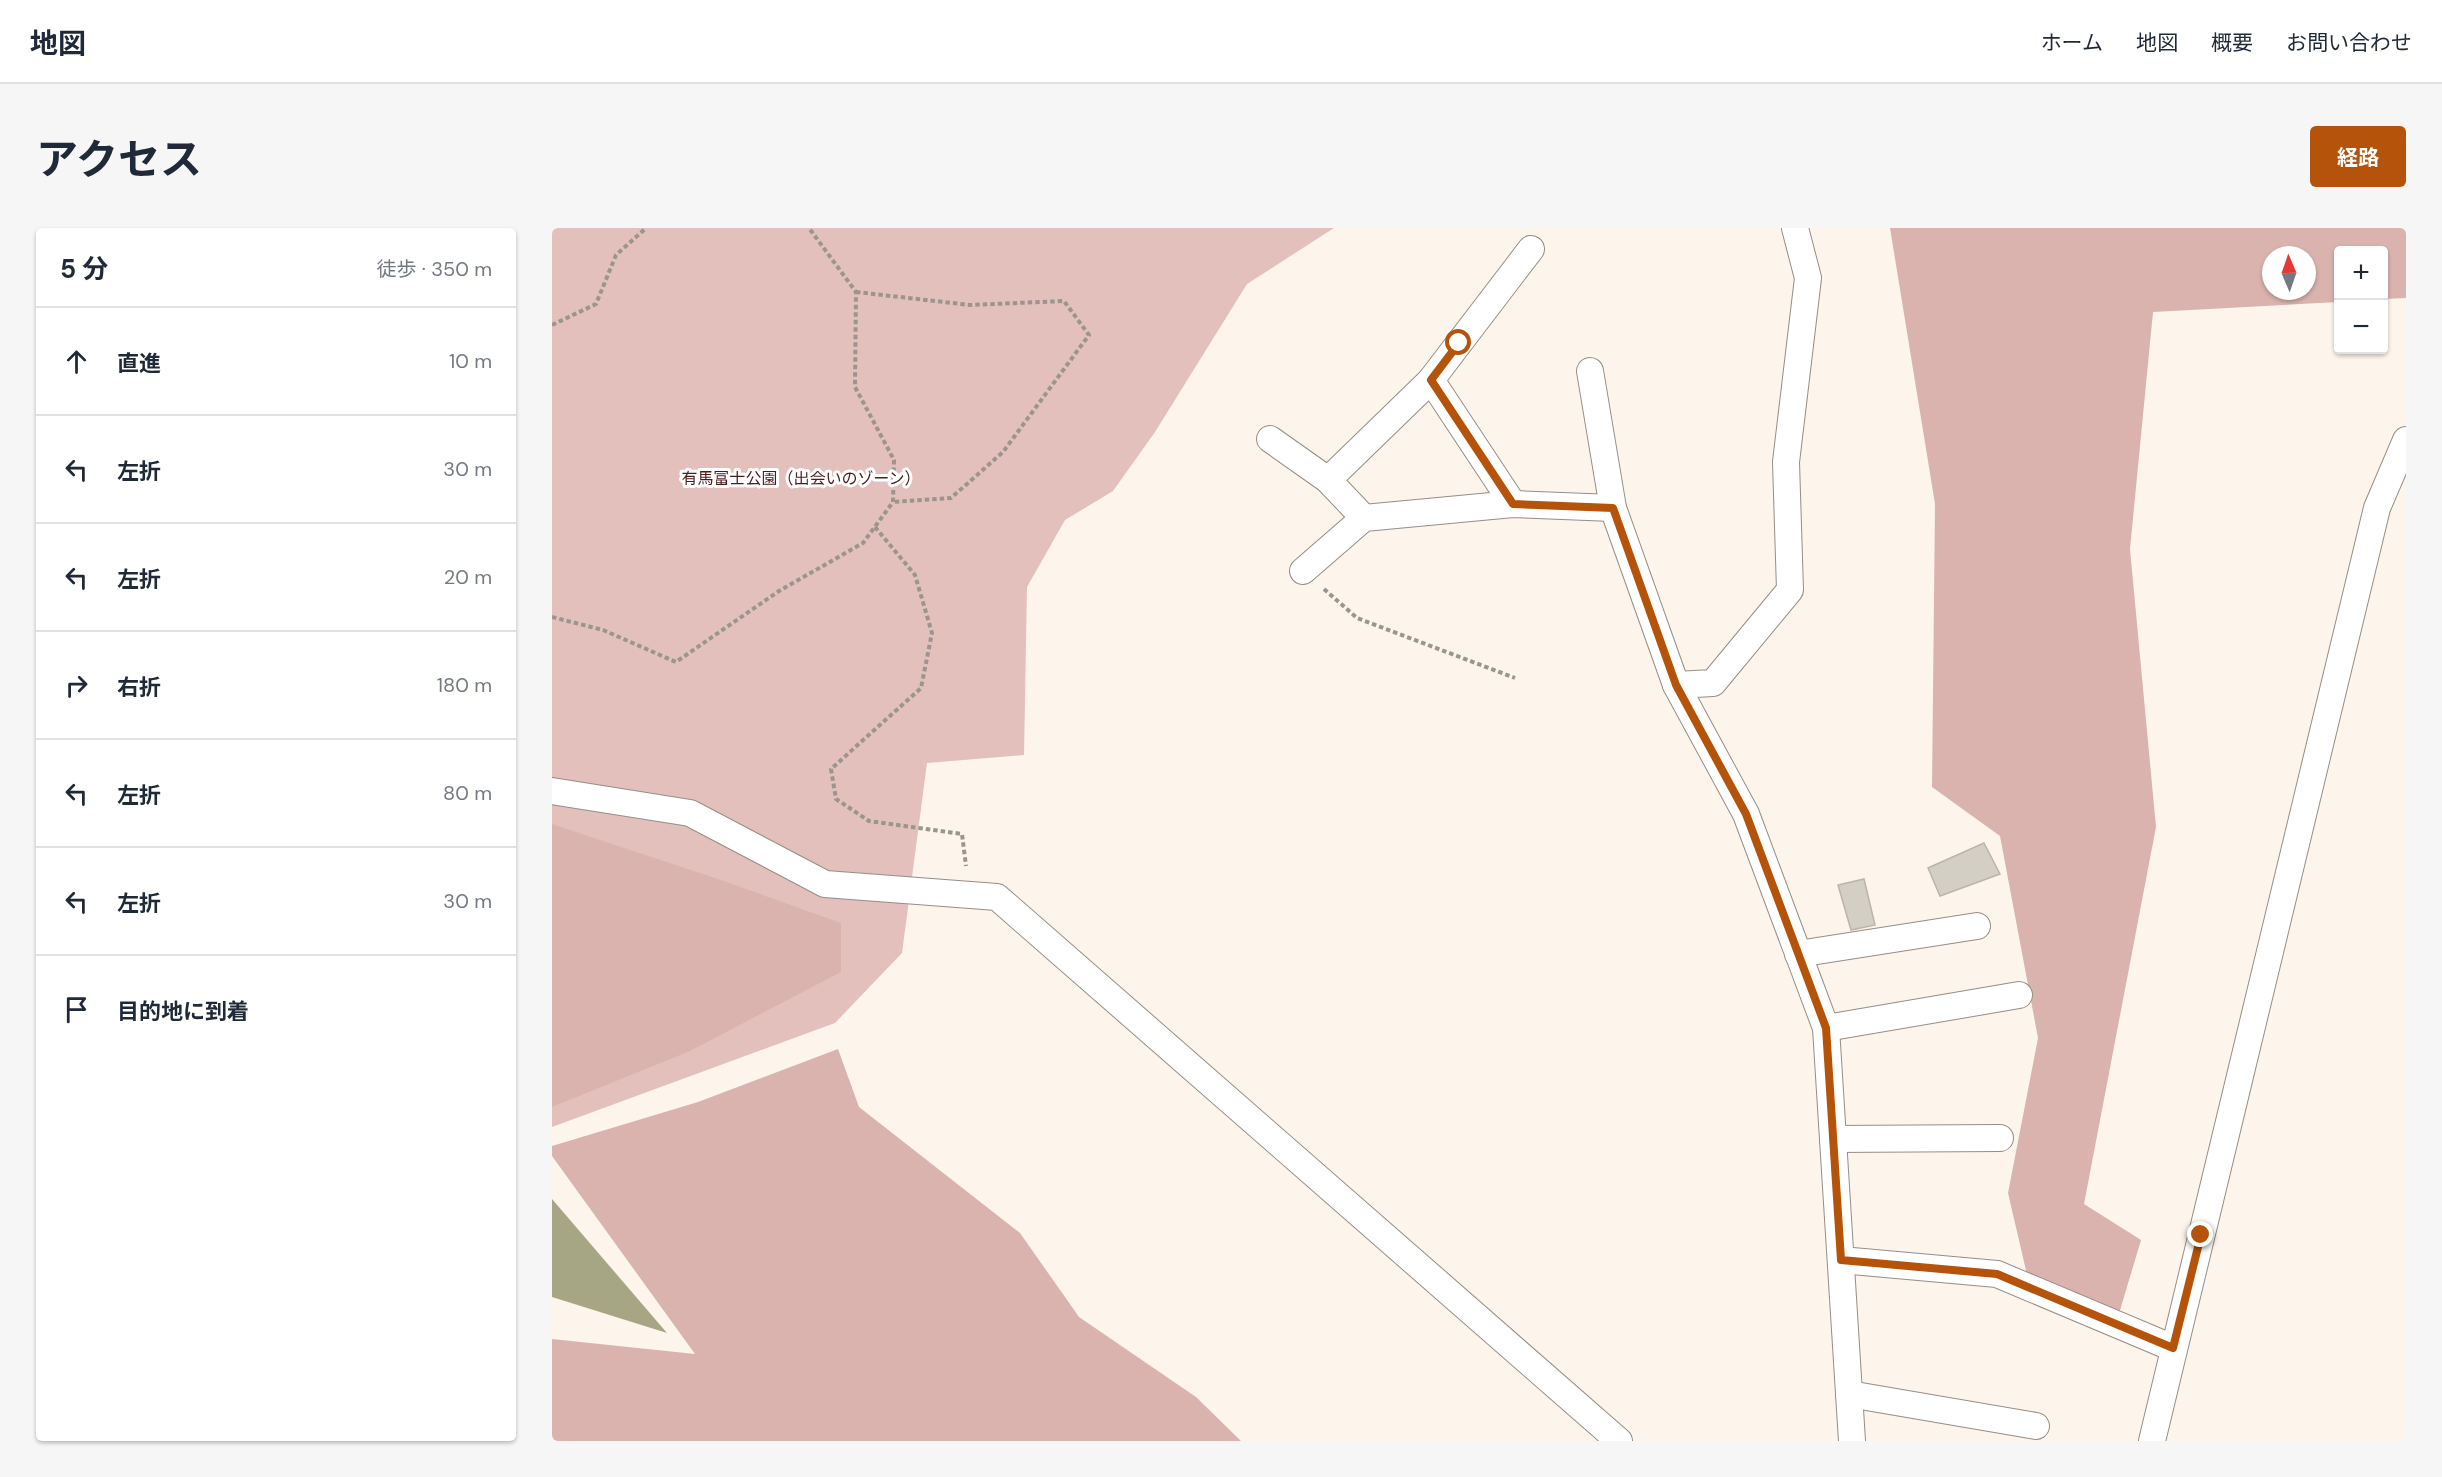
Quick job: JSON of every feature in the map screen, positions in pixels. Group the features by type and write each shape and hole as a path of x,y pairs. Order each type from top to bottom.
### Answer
{"street":[{"path":"1676,685 1713,683 1790,590 1786,462 1808,278 1795,228"},
{"path":"1328,480 1431,380 1531,249"},
{"path":"1590,371 1613,508 1676,685 1746,814 1826,1028 1852,1441"},
{"path":"1431,380 1513,504"},
{"path":"1270,439 1328,480 1364,518"},
{"path":"2152,1441 2377,508 2406,440"},
{"path":"1303,571 1364,518 1513,504 1613,508"},
{"path":"552,791 690,813 825,884 997,897 1619,1441"},
{"path":"1798,954 1977,926"},
{"path":"1826,1028 2019,995"},
{"path":"1833,1139 2000,1138"},
{"path":"1841,1260 1997,1274 2173,1348"},
{"path":"1849,1394 2036,1426"}],"path":[{"path":"552,325 596,304 616,255 646,228"},
{"path":"552,617 603,630 676,662 779,591 863,543 893,502 894,460 855,387 856,292 809,228"},
{"path":"856,292 970,305 1064,301 1089,335 1003,452 951,498 893,502"},
{"path":"875,527 915,575 932,633 921,688 831,769 836,799 869,821 962,834 969,894"},
{"path":"1303,571 1357,618 1515,678"}],"green space":[{"name":"有馬富士公園（出会いのゾーン）","path":"552,228 1334,228 1247,284 1155,432 1113,491 1065,520 1027,587 1024,755 927,763 902,953 835,1023 552,1127"}],"shaded area":[{"path":"1890,228 2406,228 2406,298 2388,299 2388,246 2334,246 2334,302 2153,312 2130,549 2156,827 2084,1204 2141,1240 2118,1317 2028,1279 2008,1193 2038,1038 2000,836 1932,787 1935,504"},
{"path":"552,824 724,881 841,923 841,972 690,1051 552,1107"},
{"path":"838,1049 859,1107 1020,1233 1079,1317 1196,1397 1241,1441 552,1441 552,1339 695,1354 552,1156 552,1146 698,1102"},
{"path":"552,1199 667,1333 552,1297"}],"building":[{"path":"1984,843 2000,874 1940,896 1928,868"},
{"path":"1864,879 1875,925 1851,930 1838,885"}],"route":[{"path":"1459,343 1431,380 1513,504 1613,508 1676,685 1746,814 1826,1028 1841,1260 1997,1274 2173,1348 2201,1235"}]}
